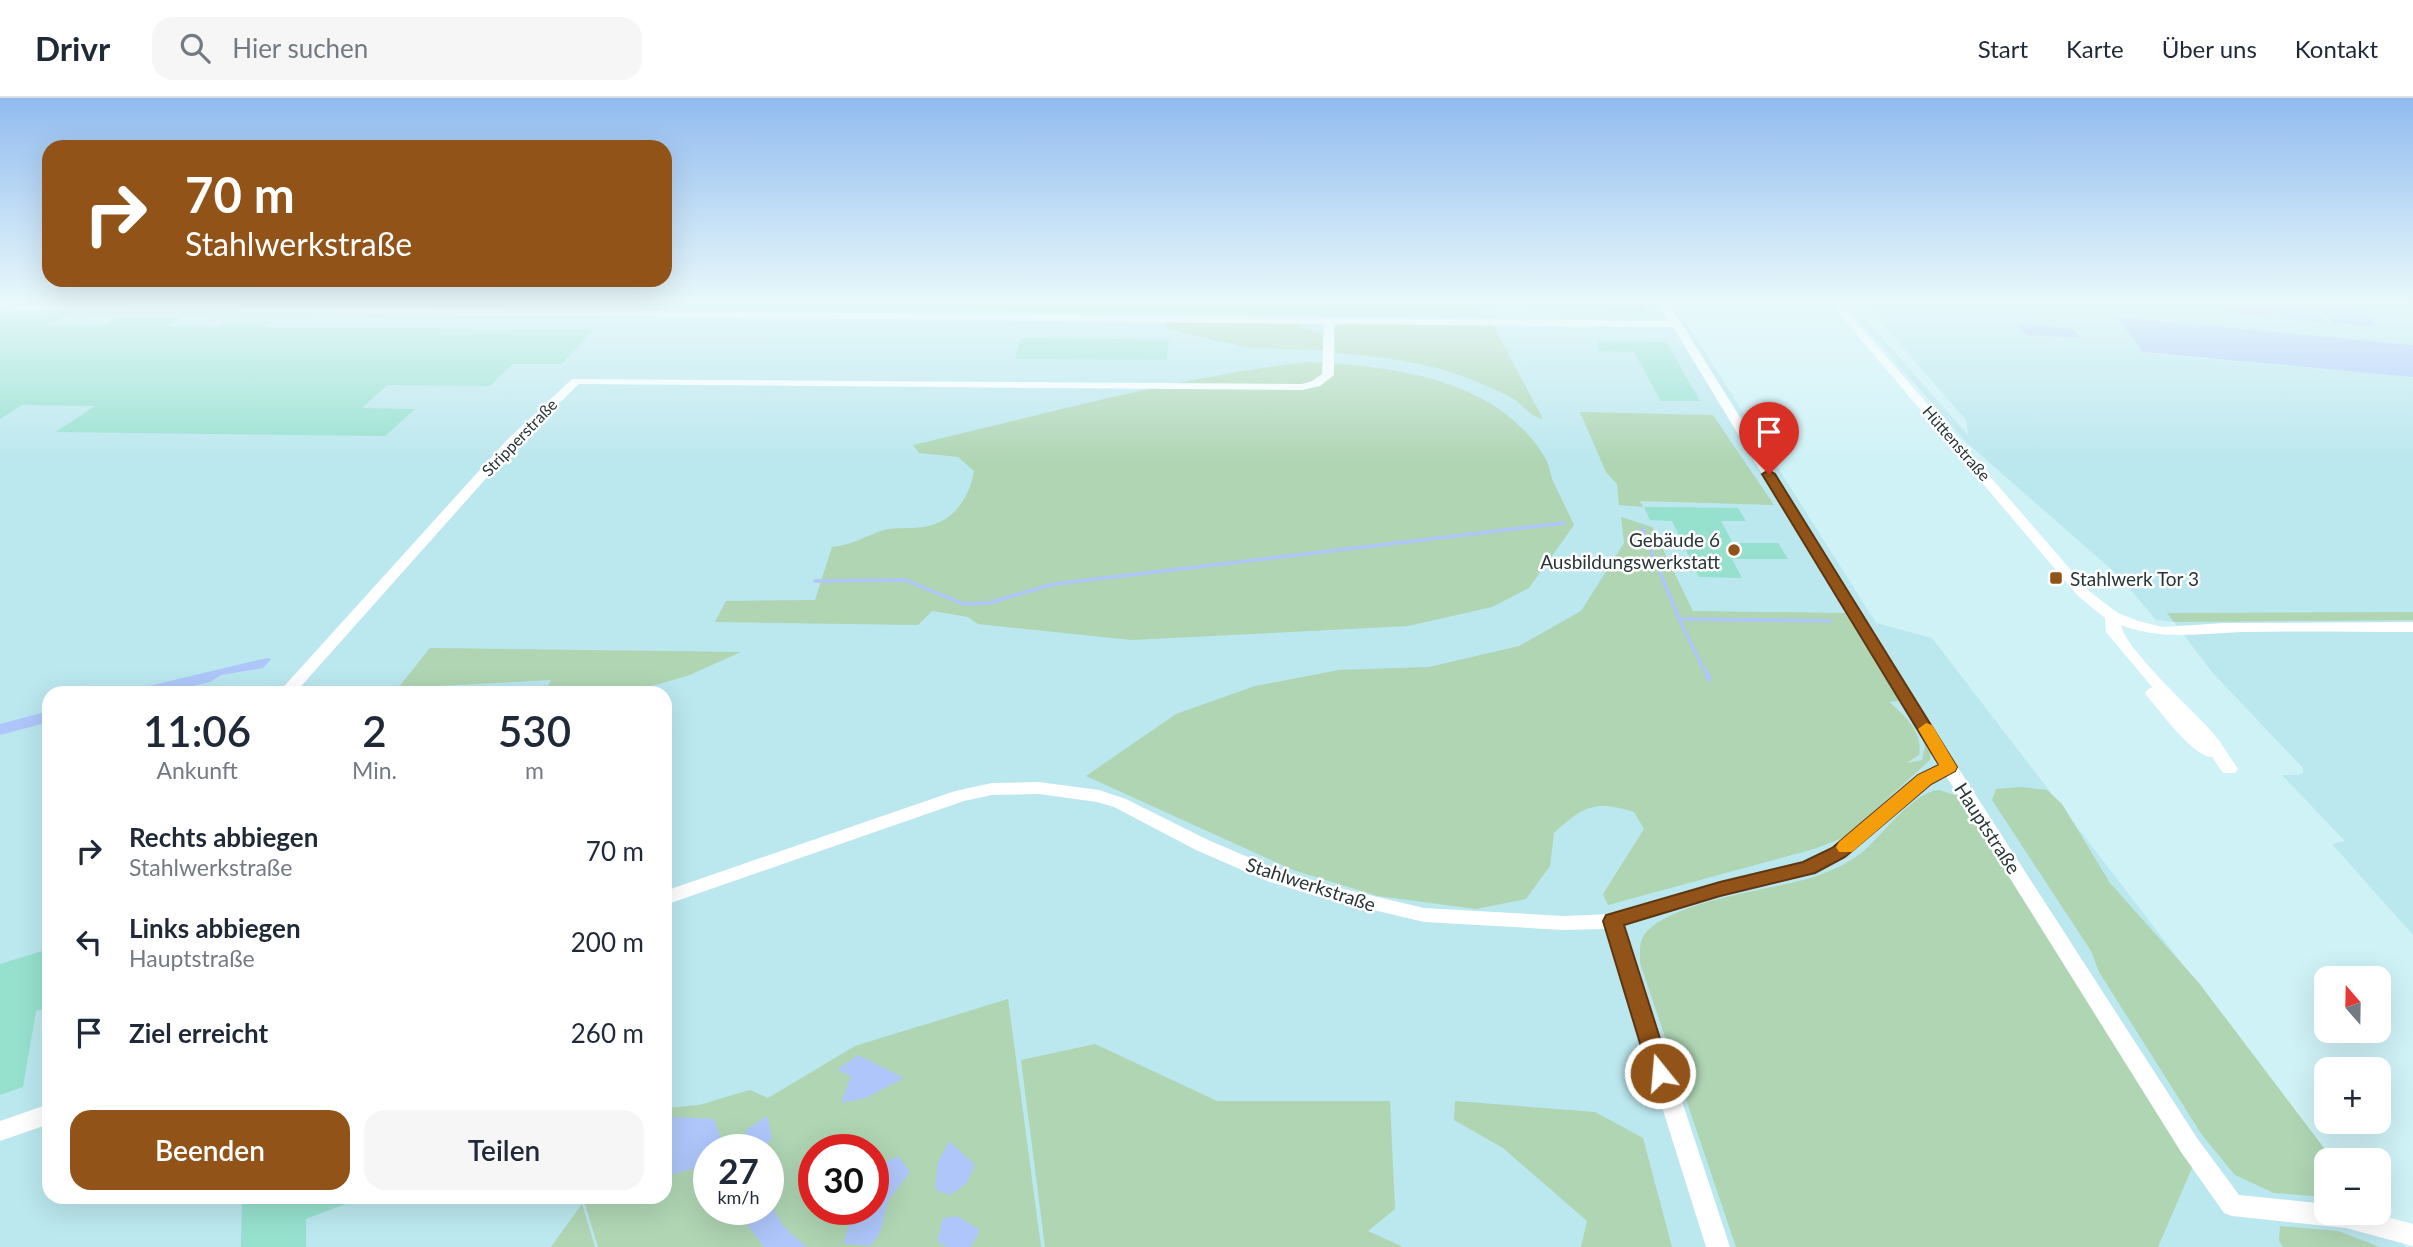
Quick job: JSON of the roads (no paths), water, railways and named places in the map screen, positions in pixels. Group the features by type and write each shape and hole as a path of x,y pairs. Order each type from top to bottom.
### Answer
{"street":[{"name":"Stripperstraße","path":"292,686 510,444 576,381 1302,387 1316,384 1328,375 1328,357"},
{"name":"Hauptstraße","path":"1696,357 1949,767 2189,1146 2232,1205 2346,1217 2413,1235"},
{"name":"Hüttenstraße","path":"1881,357 2078,584 2081,592 2124,618 2193,631 2413,627"},
{"path":"2122,642 2124,618"},
{"path":"2124,618 2114,632 2136,660 2142,679 2193,738 2229,769"},
{"name":"Stahlwerkstraße","path":"672,896 961,795 992,789 1039,788 1072,791 1120,803 1202,845 1274,876 1369,904 1424,915 1461,918 1563,923 1613,921 1720,889 1808,868 1839,852 1924,780 1949,767"},
{"path":"1613,921 1718,1247"},
{"path":"0,1132 42,1117"}],"water":[{"path":"2192,357 2413,357 2413,377"},
{"path":"271,659 263,668 221,675 210,682 193,686 149,686"},
{"path":"42,713 42,724 0,735 0,724"},
{"path":"858,1055 904,1078 866,1098 841,1103 851,1076 837,1070"},
{"path":"767,1116 771,1134 745,1134 747,1129"},
{"path":"672,1117 714,1119 719,1134 693,1134 693,1169 672,1174"},
{"path":"949,1141 975,1165 966,1184 950,1195 935,1190 938,1163"},
{"path":"898,1156 910,1172 889,1200 889,1160"},
{"path":"957,1216 980,1230 971,1247 947,1247 937,1242 943,1218"},
{"path":"747,1225 783,1225 807,1247 764,1247"},
{"path":"849,1225 882,1225 880,1233 870,1246 843,1244"}],"waterway":[{"path":"815,581 905,580 964,604 988,603 1054,584 1564,523"},
{"path":"1642,528 1679,619"},
{"path":"1679,619 1831,621"},
{"path":"1679,619 1706,674"},
{"path":"1706,672 1709,679"}],"place":[{"name":"Gebäude 6 Ausbildungswerkstatt","path":"1734,550"},
{"name":"Stahlwerk Tor 3","path":"2056,578"}]}
